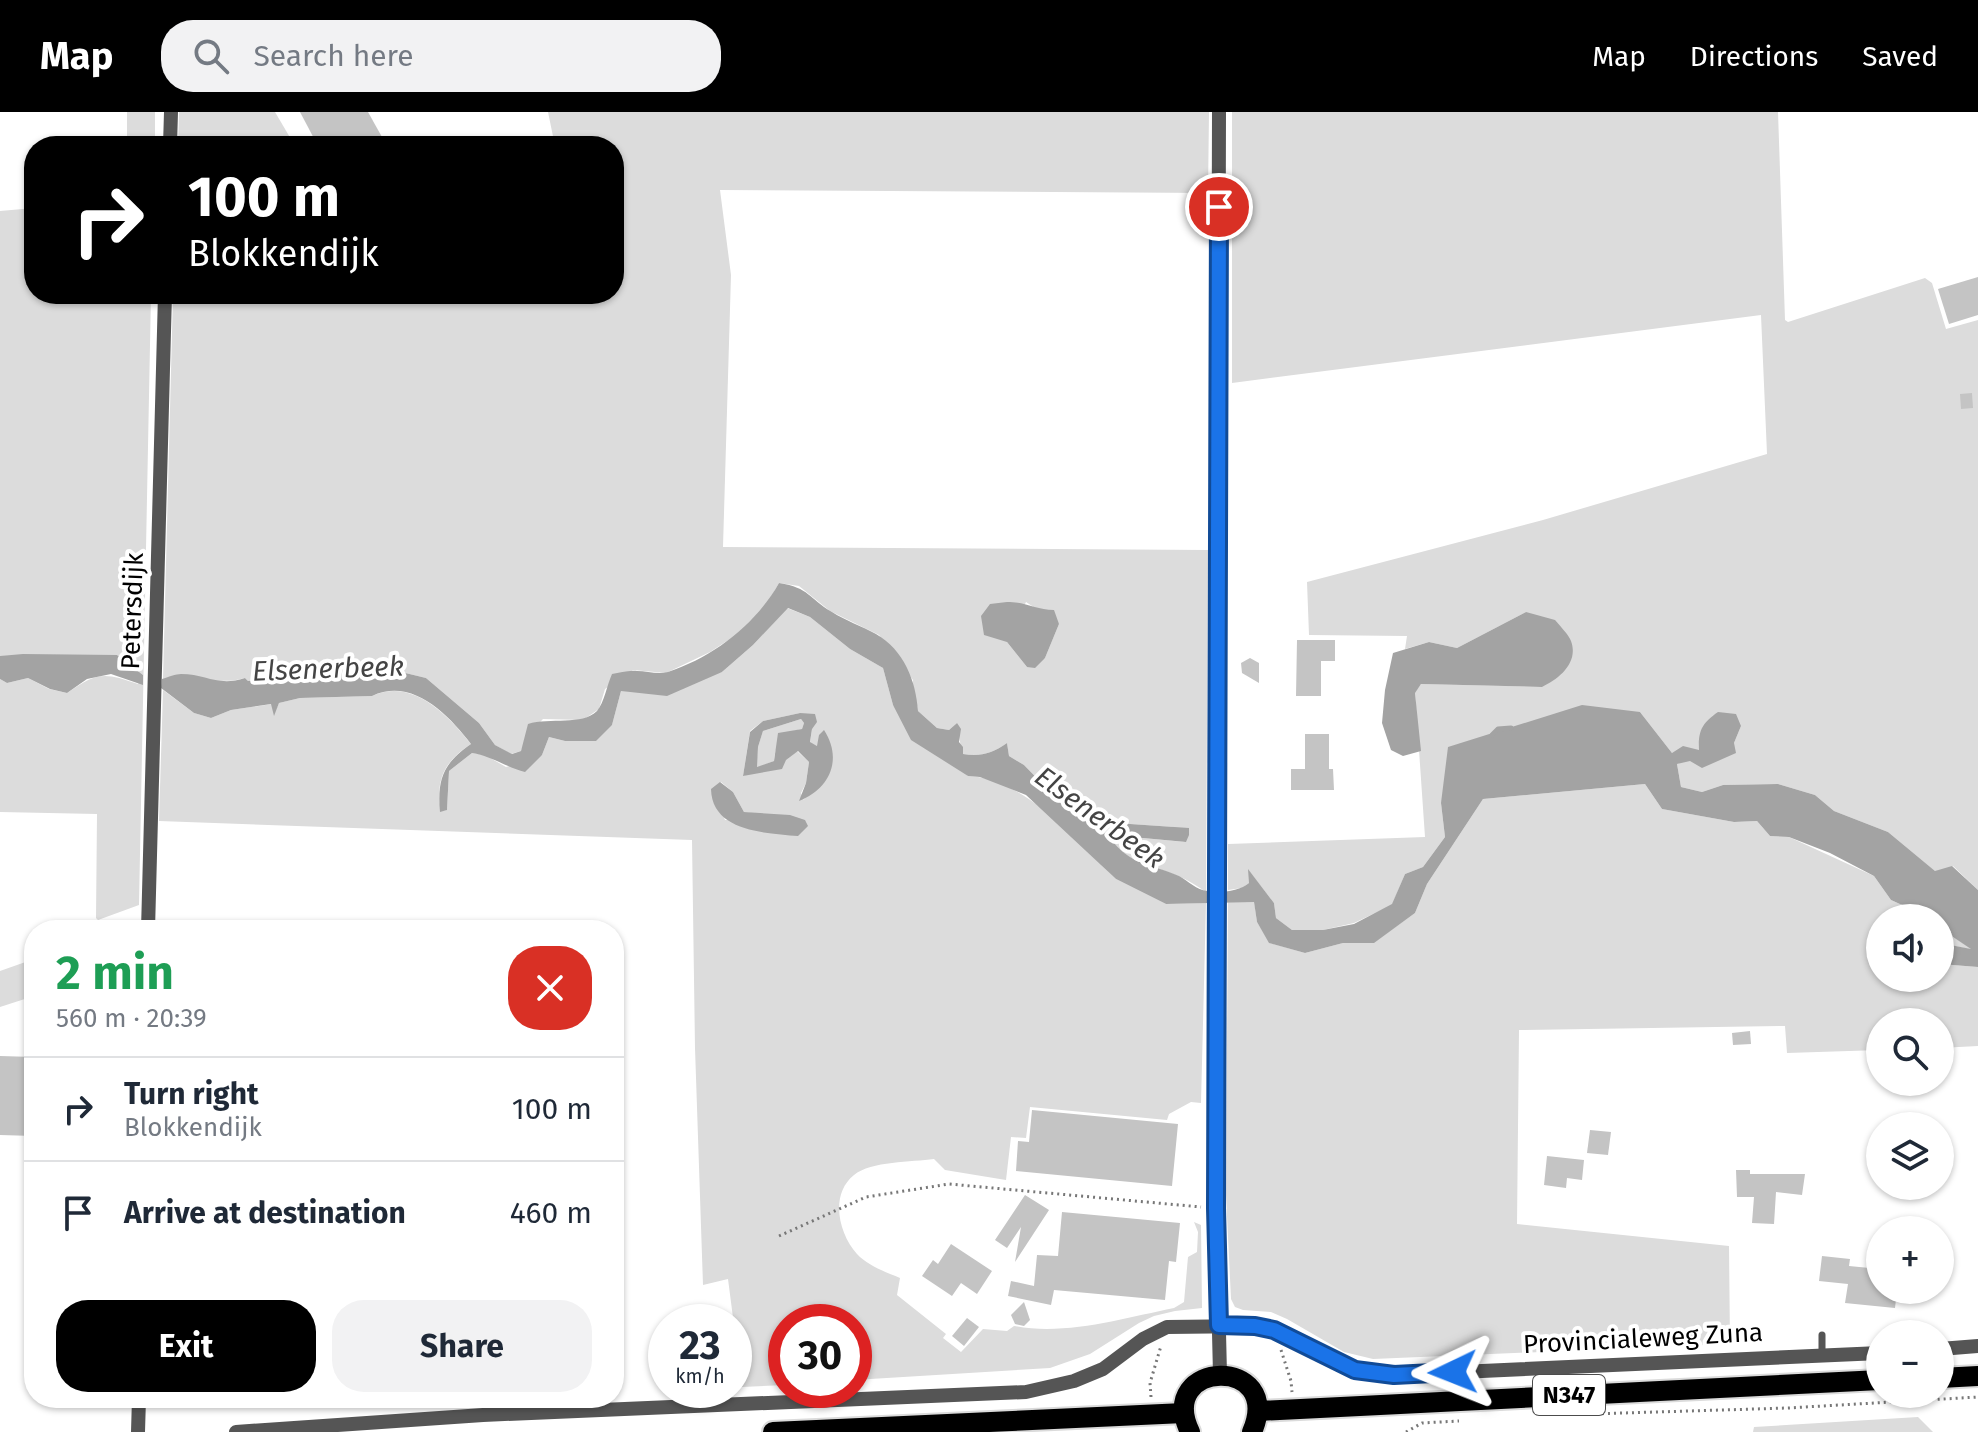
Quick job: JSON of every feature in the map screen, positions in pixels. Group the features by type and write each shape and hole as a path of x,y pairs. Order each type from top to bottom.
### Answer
{"main road":[{"path":"773,1432 1151,1415 1187,1423 1187,1396 1195,1384 1220,1374 1244,1382 1255,1395 1258,1411 1252,1432"},
{"path":"1954,1377 1978,1376"},
{"name":"Provincialeweg Zuna","path":"1258,1411 1866,1381"}],"street":[{"path":"170,136 171,112"},
{"path":"1219,112 1216,1208 1220,1374"},
{"name":"Petersdijk","path":"148,920 165,304"},
{"name":"Provincialeweg Zuna","path":"236,1432 483,1415 1026,1392 1074,1381 1103,1369 1143,1339 1167,1327 1255,1326 1274,1330 1355,1370 1394,1375 1866,1354"},
{"path":"1954,1348 1978,1346"},
{"path":"138,1432 139,1408"}],"lane":[{"path":"1822,1335 1822,1357"}],"path":[{"path":"779,1236 866,1197 949,1184 1216,1208"},
{"path":"1151,1415 1150,1383 1167,1327"},
{"path":"1274,1330 1291,1381 1292,1408"},
{"path":"1580,1414 1761,1409 1978,1397"},
{"path":"1406,1432 1422,1423 1469,1420"}],"shaded area":[{"path":"127,112 155,112 155,136 127,136"},
{"path":"179,112 275,112 289,136 178,136"},
{"path":"548,112 1209,112 1208,193 720,190 731,275 723,547 1208,550 1206,892 1182,878 1132,858 1108,837 1122,835 1132,841 1143,838 1185,842 1174,827 1086,821 1067,809 1024,765 1009,756 1007,743 986,753 962,754 957,723 949,730 937,728 918,711 913,680 879,635 830,611 799,586 779,583 765,607 723,648 733,637 666,673 633,670 605,689 599,709 583,720 543,719 527,736 521,751 511,754 495,745 479,723 426,678 393,670 351,668 248,681 245,678 224,681 184,677 163,679 173,304 624,304 624,136 553,136","holes":["1026,602 1059,624 1045,658 1027,667 1007,642"]},
{"path":"1232,112 1778,112 1785,320 1788,322 1925,278 1932,283 1946,329 1978,320 1978,890 1953,866 1936,872 1888,832 1834,811 1815,795 1778,784 1723,785 1702,792 1681,787 1677,764 1734,743 1741,726 1700,750 1672,753 1640,712 1441,803 1445,837 1423,867 1405,874 1392,905 1354,923 1323,930 1292,930 1276,918 1274,903 1249,871 1249,883 1242,888 1228,890 1228,844 1425,837 1415,692 1421,684 1542,687 1526,612 1457,648 1429,642 1405,649 1407,636 1309,635 1307,582 1543,520 1767,454 1761,315 1232,383"},
{"path":"24,209 24,304 151,304 139,905 98,920 97,814 0,812 0,679 7,683 28,678 49,689 67,693 101,676 117,677 138,684 143,675 117,655 0,656 0,211"},
{"path":"779,583 789,585 886,641 907,667 915,689 918,711 937,728 949,730 957,723 961,729 959,742 963,754 986,753 1007,743 1009,756 1024,765 1067,809 1086,821 1189,828 1186,842 1143,838 1132,841 1122,835 1109,837 1133,859 1179,876 1203,890 1223,892 1240,888 1249,883 1248,869 1274,903 1276,918 1292,930 1323,930 1354,924 1392,904 1405,874 1423,867 1445,837 1441,803 1448,747 1582,705 1640,712 1672,753 1683,746 1699,750 1702,728 1708,720 1718,712 1736,714 1741,726 1734,743 1736,753 1702,768 1690,761 1677,764 1681,787 1702,792 1723,785 1778,784 1815,795 1834,811 1888,832 1935,871 1952,866 1978,890 1978,967 1954,965 1954,946 1971,949 1954,938 1954,904 1900,904 1891,900 1874,876 1830,853 1789,837 1770,836 1757,821 1734,822 1662,809 1645,784 1483,799 1427,884 1415,913 1374,943 1343,943 1305,953 1269,943 1257,922 1254,902 1166,904 1116,879 1026,795 980,777 968,776 911,740 893,705 883,668 850,649 810,617 788,608 722,672 667,696 621,691 612,725 596,741 565,741 549,737 542,755 525,772 472,753 449,771 447,810 440,812 444,773 454,758 471,744 440,711 415,695 387,691 372,696 300,698 279,703 274,716 271,704 231,710 211,718 194,713 161,688 162,679 179,674 219,681 245,678 248,681 351,668 393,670 426,678 479,723 495,745 512,754 521,751 528,724 591,716 602,703 612,674 668,672 702,658 746,625"},
{"path":"1007,602 1054,610 1059,624 1045,658 1035,668 1027,667 1007,642 984,635 981,616 990,604"},
{"path":"787,608 810,617 850,649 883,668 893,705 968,776 990,780 1030,800 1049,814 1116,879 1166,904 1206,903 1201,1103 1191,1102 1169,1114 1167,1120 1030,1107 1026,1138 1011,1137 1006,1180 945,1170 934,1159 881,1165 854,1175 846,1183 839,1203 841,1225 857,1254 866,1262 900,1278 897,1295 946,1334 943,1338 961,1352 983,1329 1007,1331 1014,1326 1034,1329 1074,1327 1174,1308 1184,1302 1188,1257 1197,1252 1198,1232 1194,1222 1201,1225 1202,1308 1154,1316 1090,1354 1050,1368 872,1379 872,1304 768,1304 768,1386 752,1387 752,1304 731,1304 728,1279 703,1285 692,840 159,821 163,690 194,713 211,718 231,710 272,704 274,714 279,703 300,698 372,696 387,691 415,695 440,711 471,744 454,757 444,773 439,790 441,811 447,810 449,771 472,753 485,755 506,767 542,755 549,737 565,741 612,725 621,691 722,672 753,645","holes":["800,713 812,729 810,743 817,746 804,800 801,793 809,762 797,751 785,760 743,776 750,731 763,721","721,782 733,792 744,812 772,816 725,820 712,789"]},
{"path":"1526,612 1555,620 1570,638 1572,656 1561,675 1542,687 1421,684 1415,693 1421,751 1403,756 1391,750 1382,723 1393,653 1429,642 1457,648"},
{"path":"117,655 143,675 143,685 111,674 87,679 67,693 28,678 7,683 0,679 0,656"},
{"path":"800,713 815,714 817,722 812,729 810,742 817,746 819,735 824,730 830,741 833,762 826,781 810,796 799,801 809,762 798,751 786,760 782,769 743,776 750,732 763,721","holes":["801,719 804,723 802,729 778,733 774,761 757,767 763,731"]},
{"path":"801,719 804,723 802,729 790,732 782,739 774,761 756,768 763,731"},
{"path":"720,782 733,792 744,812 790,815 805,820 808,826 798,836 757,831 731,822 714,803 711,789"},
{"path":"1645,784 1662,809 1734,822 1757,821 1770,836 1789,837 1874,876 1891,900 1900,904 1866,904 1866,992 1954,992 1954,965 1978,967 1978,1046 1954,1047 1954,1008 1866,1008 1866,1050 1787,1053 1785,1026 1519,1030 1517,1224 1729,1246 1730,1344 1373,1359 1344,1352 1271,1312 1235,1307 1231,1299 1226,1195 1228,902 1254,901 1257,922 1270,943 1305,953 1343,943 1373,943 1415,913 1427,884 1483,799"},
{"path":"1954,938 1974,950 1954,946"},
{"path":"24,963 24,999 0,1007 0,971"},
{"path":"1918,1417 1933,1432 1753,1432 1754,1427"}],"building":[{"path":"300,112 368,112 381,136 313,136"},
{"path":"1978,277 1978,315 1949,324 1938,289"},
{"path":"1972,393 1973,408 1961,409 1960,394"},
{"path":"1297,640 1335,640 1335,661 1321,661 1321,696 1296,696"},
{"path":"1250,658 1259,663 1259,683 1242,673 1241,663"},
{"path":"1305,734 1329,734 1329,769 1333,769 1334,790 1291,790 1291,769 1305,769"},
{"path":"1750,1031 1751,1044 1733,1045 1732,1033"},
{"path":"0,1056 24,1057 24,1136 0,1135"},
{"path":"1032,1110 1178,1124 1172,1186 1016,1171 1018,1141 1029,1142"},
{"path":"1590,1130 1611,1132 1608,1155 1587,1153"},
{"path":"1547,1156 1584,1160 1582,1180 1567,1178 1566,1188 1544,1185"},
{"path":"1736,1170 1750,1170 1750,1174 1805,1174 1802,1195 1776,1192 1774,1224 1752,1223 1754,1197 1737,1197"},
{"path":"1025,1195 1049,1210 1015,1262 1021,1227 1007,1248 995,1240"},
{"path":"1062,1212 1180,1223 1176,1262 1169,1261 1165,1300 1054,1290 1051,1305 1008,1296 1011,1281 1034,1286 1037,1255 1058,1256"},
{"path":"951,1244 992,1271 977,1294 961,1283 952,1296 922,1276 933,1260 938,1264"},
{"path":"1822,1256 1850,1259 1849,1266 1866,1268 1866,1304 1895,1304 1895,1308 1845,1303 1848,1284 1819,1281"},
{"path":"1024,1302 1030,1320 1024,1326 1015,1324 1011,1315"},
{"path":"967,1318 979,1327 964,1346 952,1336"}],"waterway":[{"name":"Elsenerbeek","path":"1492,735 1498,729 1511,728"}],"route":[{"path":"1219,207 1216,1208 1219,1325 1274,1330 1355,1370 1394,1375 1453,1372"}]}
